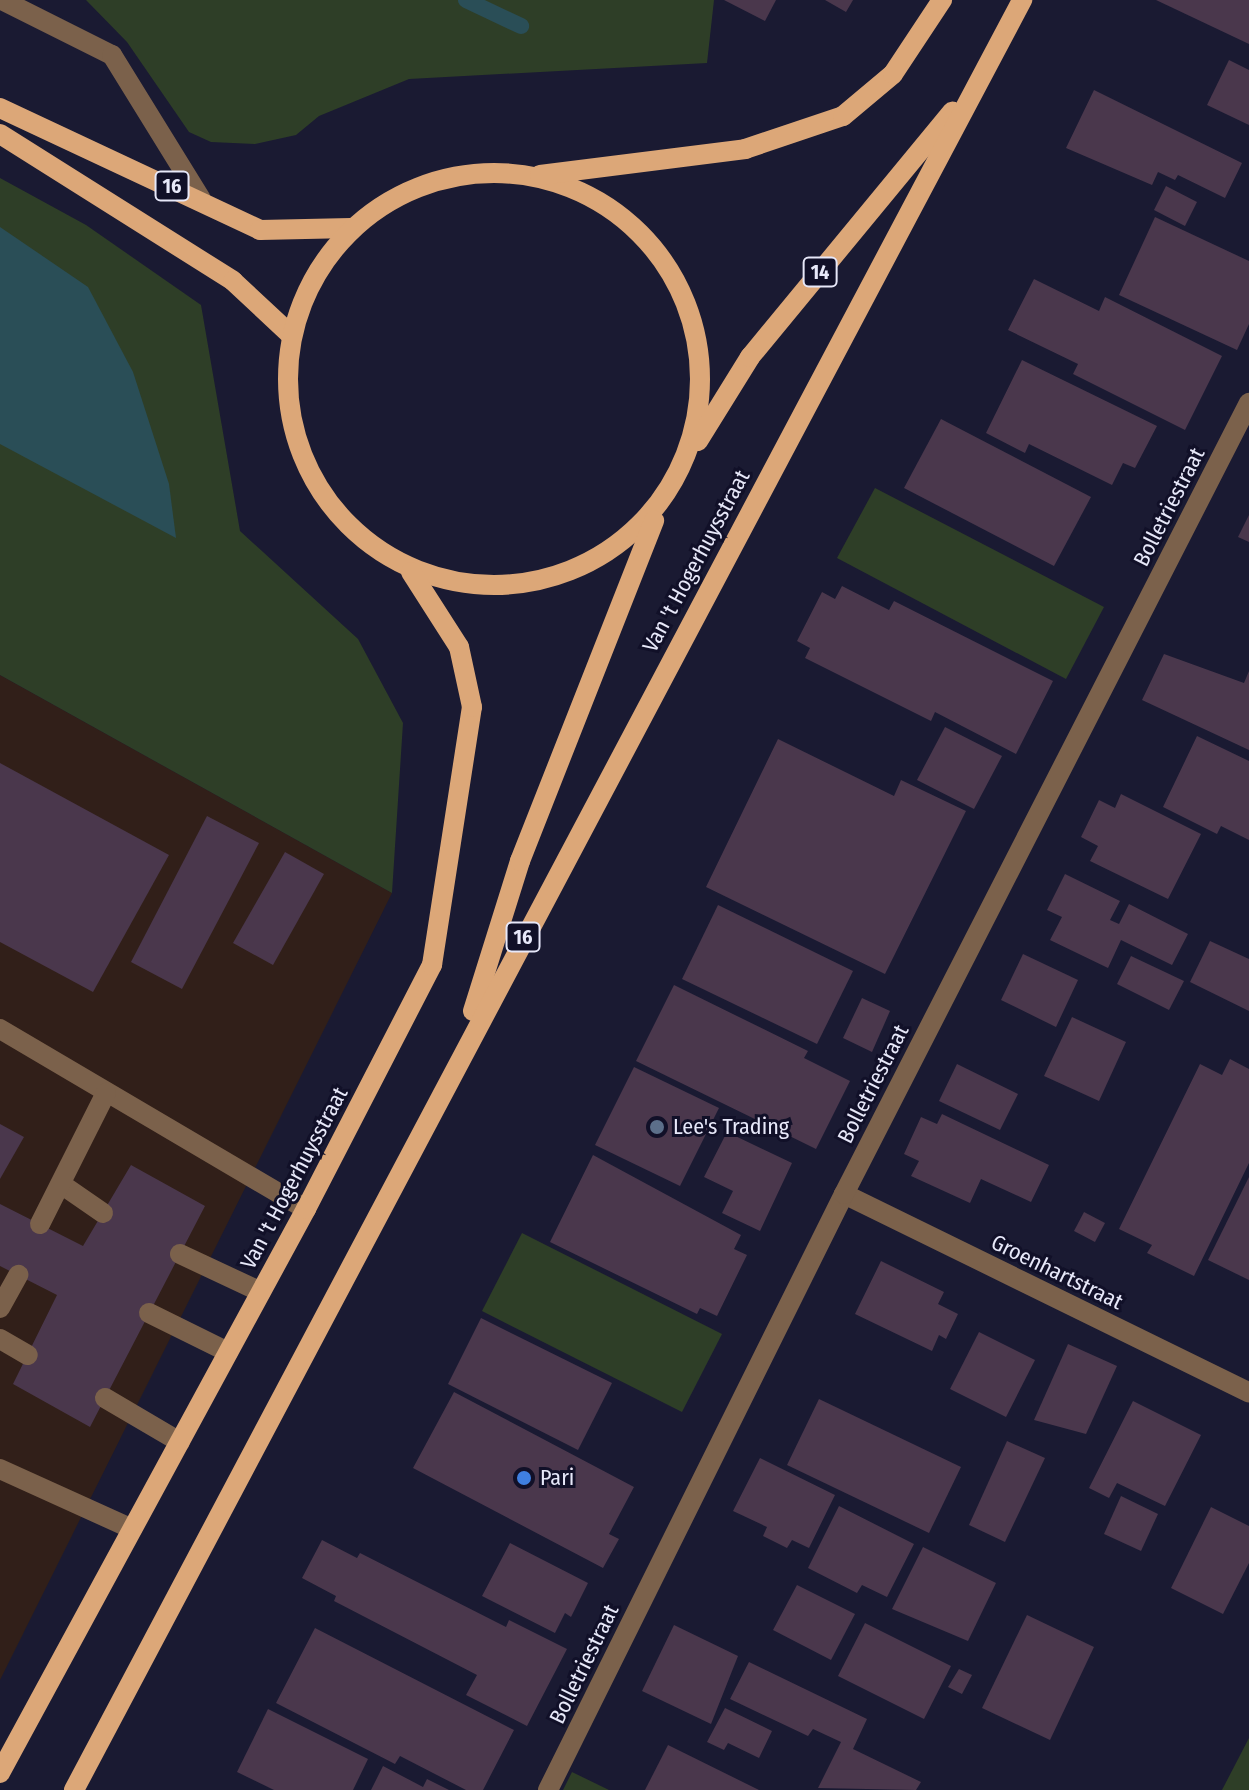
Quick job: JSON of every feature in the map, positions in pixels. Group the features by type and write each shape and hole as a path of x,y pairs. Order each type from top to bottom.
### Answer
{"main road":[{"path":"654,520 593,559 544,579 491,585 411,572 335,510 302,457 287,398 291,335 313,277 351,228 391,199 438,180 486,172 536,175 745,149 843,116 893,74 942,0"},
{"name":"Van 't Hogerhuysstraat","path":"74,1790 1022,0"},
{"name":"Van 't Hogerhuysstraat","path":"459,1058 520,861 654,520 680,470 750,357 976,85"},
{"name":"16","path":"0,108 201,199 260,230 351,228"},
{"name":"16","path":"0,134 233,281 291,335"},
{"path":"536,175 596,198 646,236 681,288 700,348 700,410 680,470"},
{"name":"Van 't Hogerhuysstraat","path":"0,1773 7,1744 180,1442 306,1209 432,965 472,707 459,647 411,572"}],"street":[{"path":"2,0 112,55 201,199"},
{"name":"Bolletriestraat","path":"548,1790 844,1194 1249,403"},
{"path":"0,1029 306,1209"},
{"path":"40,1224 106,1093"},
{"path":"61,1184 103,1213"},
{"name":"Groenhartstraat","path":"844,1194 1249,1392"},
{"path":"180,1254 261,1292"},
{"path":"0,1308 18,1275"},
{"path":"149,1313 228,1352"},
{"path":"0,1339 28,1355"},
{"path":"105,1398 180,1442"},
{"path":"0,1469 132,1529"}],"shaded area":[{"path":"86,0 714,0 707,63 409,79 319,116 296,135 255,144 211,142 189,132 127,42"},
{"path":"0,178 86,225 201,305 240,531 358,639 403,723 392,893 0,675"},
{"path":"0,227 88,287 133,372 169,484 176,538 0,444"},
{"path":"875,488 1104,607 1066,679 837,558"},
{"path":"0,675 392,893 0,1680"},
{"path":"522,1233 722,1334 682,1412 482,1311"},
{"path":"1249,1738 1249,1790 1222,1790"},
{"path":"572,1772 609,1790 563,1790"}],"building":[{"path":"724,0 776,0 765,21"},
{"path":"825,0 853,0 846,12"},
{"path":"1156,0 1249,0 1249,44"},
{"path":"1229,60 1249,70 1249,125 1207,105"},
{"path":"1094,90 1242,163 1225,198 1178,175 1175,180 1158,172 1152,185 1066,148"},
{"path":"1166,186 1197,202 1185,226 1154,210"},
{"path":"1155,217 1249,261 1249,324 1237,350 1119,295"},
{"path":"1034,279 1099,311 1105,297 1222,356 1185,430 1073,374 1078,364 1008,330"},
{"path":"1022,360 1157,426 1135,468 1123,463 1112,485 1029,444 1025,453 986,433"},
{"path":"941,419 1091,497 1054,566 904,488"},
{"path":"1249,515 1249,542 1238,537"},
{"path":"842,586 889,610 894,601 1053,681 1016,754 935,712 931,721 805,658 810,648 797,641 822,592 835,599"},
{"path":"1164,654 1244,683 1249,671 1249,750 1142,700"},
{"path":"945,727 1002,756 974,809 917,780"},
{"path":"1197,736 1249,761 1249,840 1221,826 1217,834 1163,807"},
{"path":"778,739 894,796 901,780 966,811 885,974 706,887"},
{"path":"0,763 169,855 93,992 0,942"},
{"path":"1121,794 1201,834 1168,899 1090,861 1098,846 1081,837 1099,800 1115,808"},
{"path":"207,816 259,843 182,989 131,962"},
{"path":"285,852 324,874 273,965 233,943"},
{"path":"1065,874 1120,901 1110,920 1119,924 1129,904 1188,934 1172,965 1121,940 1108,968 1050,940 1062,917 1047,910"},
{"path":"718,905 853,971 817,1044 682,979"},
{"path":"1210,941 1249,959 1249,1011 1190,982"},
{"path":"1023,954 1078,980 1056,1027 1001,1000"},
{"path":"1131,956 1184,981 1169,1010 1117,984"},
{"path":"674,985 808,1051 804,1058 850,1081 816,1149 636,1061"},
{"path":"862,998 890,1011 872,1052 843,1038"},
{"path":"1072,1017 1126,1042 1099,1101 1044,1076"},
{"path":"1230,1059 1249,1069 1249,1163 1194,1276 1147,1253 1152,1245 1119,1229 1200,1064 1222,1075"},
{"path":"957,1064 1018,1094 1000,1130 939,1101"},
{"name":"Lee's Trading","path":"634,1067 719,1108 680,1186 595,1145"},
{"path":"942,1114 1049,1165 1031,1202 981,1179 970,1203 911,1176 919,1161 904,1154 921,1117 937,1124"},
{"path":"0,1124 24,1137 0,1179"},
{"path":"727,1132 792,1163 760,1231 722,1213 733,1191 704,1177"},
{"path":"593,1155 741,1235 734,1249 747,1255 717,1316 700,1308 697,1314 550,1242"},
{"path":"131,1165 205,1206 90,1427 13,1384 57,1295 0,1266 0,1204 83,1246"},
{"path":"1249,1177 1249,1280 1208,1260"},
{"path":"1084,1212 1105,1223 1095,1242 1074,1231"},
{"path":"881,1261 944,1292 938,1304 958,1314 946,1339 939,1335 932,1351 855,1314"},
{"path":"481,1318 612,1383 578,1450 448,1384"},
{"path":"979,1332 1035,1360 1006,1417 950,1389"},
{"path":"1068,1344 1117,1366 1086,1434 1034,1420"},
{"name":"Pari","path":"454,1392 634,1487 609,1534 619,1539 603,1568 413,1468"},
{"path":"819,1399 961,1467 929,1533 787,1465"},
{"path":"1133,1401 1201,1435 1165,1506 1117,1483 1109,1498 1089,1488"},
{"path":"1007,1441 1045,1458 1005,1542 969,1525"},
{"path":"760,1458 835,1495 809,1548 792,1540 787,1548 763,1536 767,1527 733,1511"},
{"path":"1121,1496 1158,1514 1141,1551 1104,1534"},
{"path":"839,1506 914,1544 887,1597 862,1585 857,1593 808,1568"},
{"path":"1211,1507 1249,1526 1249,1563 1223,1614 1171,1588"},
{"path":"322,1540 357,1558 360,1553 506,1627 509,1620 567,1649 527,1726 466,1695 477,1675 334,1601 336,1596 302,1578"},
{"path":"510,1543 588,1583 571,1617 565,1613 555,1633 482,1596"},
{"path":"923,1547 996,1583 968,1641 892,1609"},
{"path":"797,1585 855,1614 831,1660 773,1630"},
{"path":"1027,1615 1094,1647 1050,1740 982,1708"},
{"path":"865,1623 951,1666 924,1719 838,1676"},
{"path":"674,1625 738,1656 711,1724 642,1691"},
{"path":"315,1628 514,1730 483,1790 466,1790 400,1756 395,1764 276,1703"},
{"path":"749,1662 867,1719 853,1749 921,1782 916,1790 818,1788 841,1742 813,1729 808,1736 730,1699"},
{"path":"959,1669 972,1675 962,1694 948,1687"},
{"path":"725,1708 772,1731 759,1758 728,1743 724,1750 707,1742"},
{"path":"268,1709 368,1759 353,1790 274,1790 237,1772"},
{"path":"668,1745 759,1790 645,1790"},
{"path":"383,1766 423,1787 427,1779 449,1790 371,1790"}],"waterway":[{"path":"466,0 521,26"}],"place":[{"name":"Lee's Trading","path":"657,1127"},
{"name":"Pari","path":"524,1478"}]}
